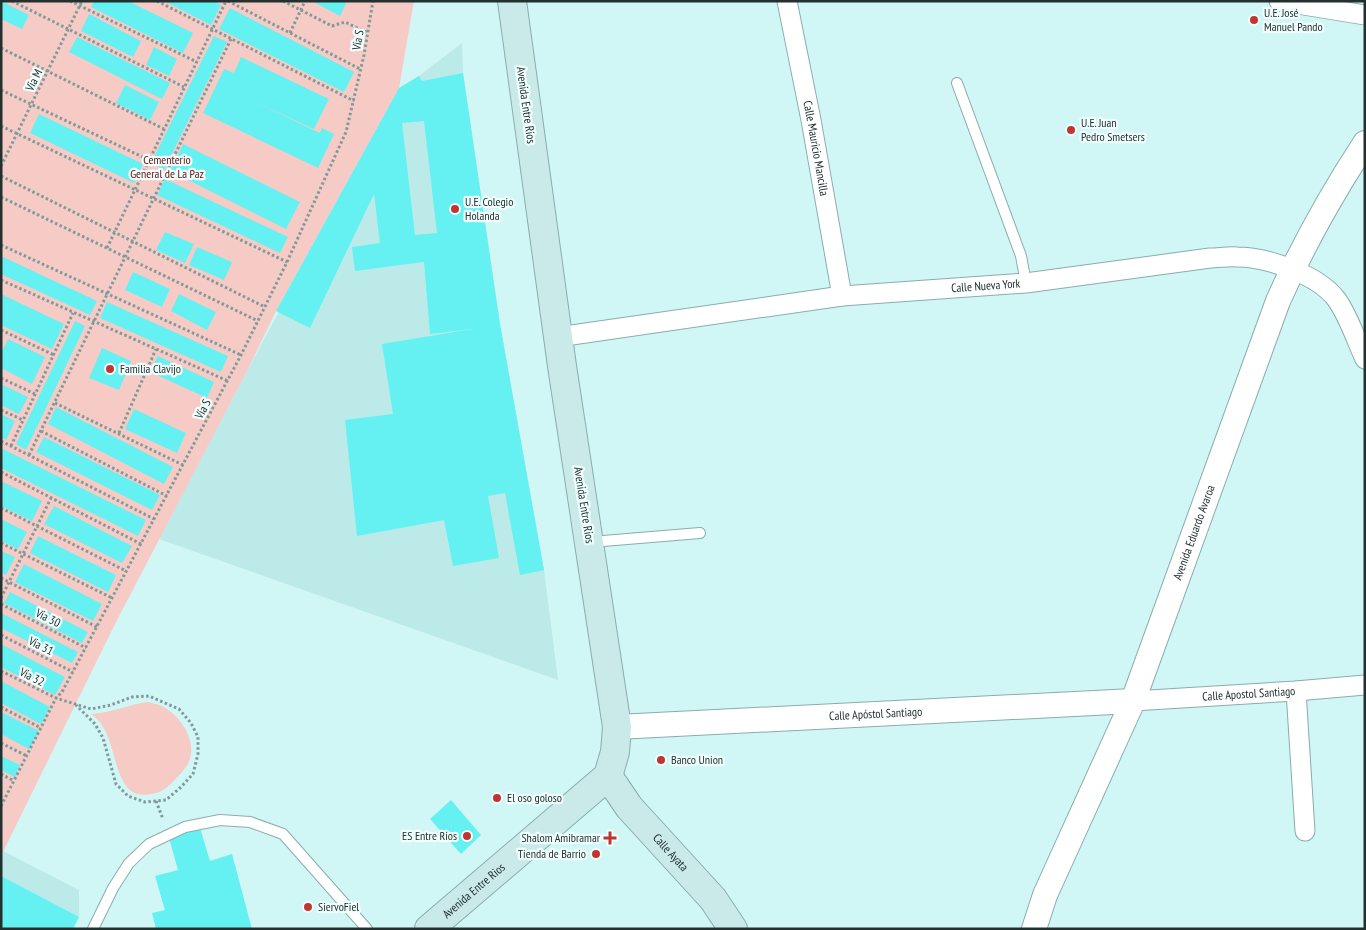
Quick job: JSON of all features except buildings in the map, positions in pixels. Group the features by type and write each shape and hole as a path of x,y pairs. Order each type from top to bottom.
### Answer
{"main road":[{"name":"Avenida Entre Rios","path":"428,929 608,776 615,752 617,727 558,338 512,1"},
{"name":"Calle Ayata","path":"608,776 629,808 713,899 733,929"}],"street":[{"name":"Calle Mauricio Mancilla","path":"787,1 811,120 842,296"},
{"path":"1279,1 1365,15"},
{"name":"Avenida Eduardo Avaroa","path":"1034,929 1045,895 1133,701 1275,310 1292,270 1332,193 1365,143"},
{"name":"Calle Nueva York","path":"558,338 842,296 1026,283 1210,258 1238,256 1260,260 1292,270 1320,283 1336,299 1365,359"},
{"name":"Calle Apostol Santiago","path":"1133,701 1365,685"},
{"path":"1296,691 1305,831"},
{"name":"Calle Apóstol Santiago","path":"617,727 1133,701"}],"lane":[{"path":"957,83 1021,256 1026,283"},
{"path":"590,542 700,533"},
{"path":"95,928 113,888 129,863 149,844 185,827 220,820 250,822 283,834 367,929"}],"path":[{"path":"12,1 184,87"},
{"path":"70,1 197,62"},
{"name":"Vía M","path":"1,166 82,1"},
{"path":"157,1 354,101"},
{"path":"107,248 227,1 360,68"},
{"path":"282,1 332,26 345,22 368,33"},
{"path":"290,32 305,1"},
{"name":"Vía S","path":"1,806 56,698 62,692 73,672 228,381 287,262 346,132 354,101 373,1"},
{"path":"30,456 232,39"},
{"path":"1,48 164,129"},
{"path":"1,90 150,160"},
{"path":"1,126 287,262"},
{"path":"1,176 265,307"},
{"path":"1,198 258,321"},
{"path":"1,244 241,355"},
{"path":"1,280 228,381"},
{"path":"10,446 73,313"},
{"path":"1,330 54,355"},
{"path":"119,433 156,349"},
{"path":"1,378 35,394"},
{"path":"55,403 183,464"},
{"path":"1,410 23,420"},
{"path":"41,431 167,496"},
{"path":"1,441 154,519"},
{"path":"1,472 141,544"},
{"path":"1,598 51,498"},
{"path":"1,508 126,571"},
{"path":"1,543 112,598"},
{"path":"1,578 96,627"},
{"name":"Vía 30","path":"1,604 86,648"},
{"name":"Vía 31","path":"1,635 73,672"},
{"name":"Vía 32","path":"1,671 56,698 76,704 91,709 132,698 149,696 179,709 191,723 198,737 198,754 193,774 166,800 146,802 128,796 116,784 103,738 95,724 76,704"},
{"path":"1,707 41,728"},
{"path":"1,743 27,756"},
{"path":"1,774 14,781"}],"shaded area":[{"path":"462,43 463,73 500,324 544,570 558,680 159,539 399,88 419,76"},
{"path":"3,851 79,890 79,917 1,929 1,856"}],"green space":[{"name":"Cementerio General de La Paz","path":"1,1 414,1 399,88 276,311 246,373 115,624 1,856"},
{"path":"149,702 165,708 183,725 190,739 191,754 185,769 166,788 154,794 140,795 128,788 122,780 106,733 100,722 91,714"}],"place":[{"name":"U.E. José Manuel Pando","path":"1254,20"},
{"name":"U.E. Juan Pedro Smetsers","path":"1071,130"},
{"name":"U.E. Colegio Holanda","path":"455,209"},
{"name":"Familia Clavijo","path":"110,369"},
{"name":"Banco Union","path":"661,760"},
{"name":"El oso goloso","path":"497,798"},
{"name":"ES Entre Rios","path":"467,836"},
{"name":"Shalom Amibramar","path":"610,838"},
{"name":"Tienda de Barrio","path":"596,854"},
{"name":"SiervoFiel","path":"308,907"}]}
